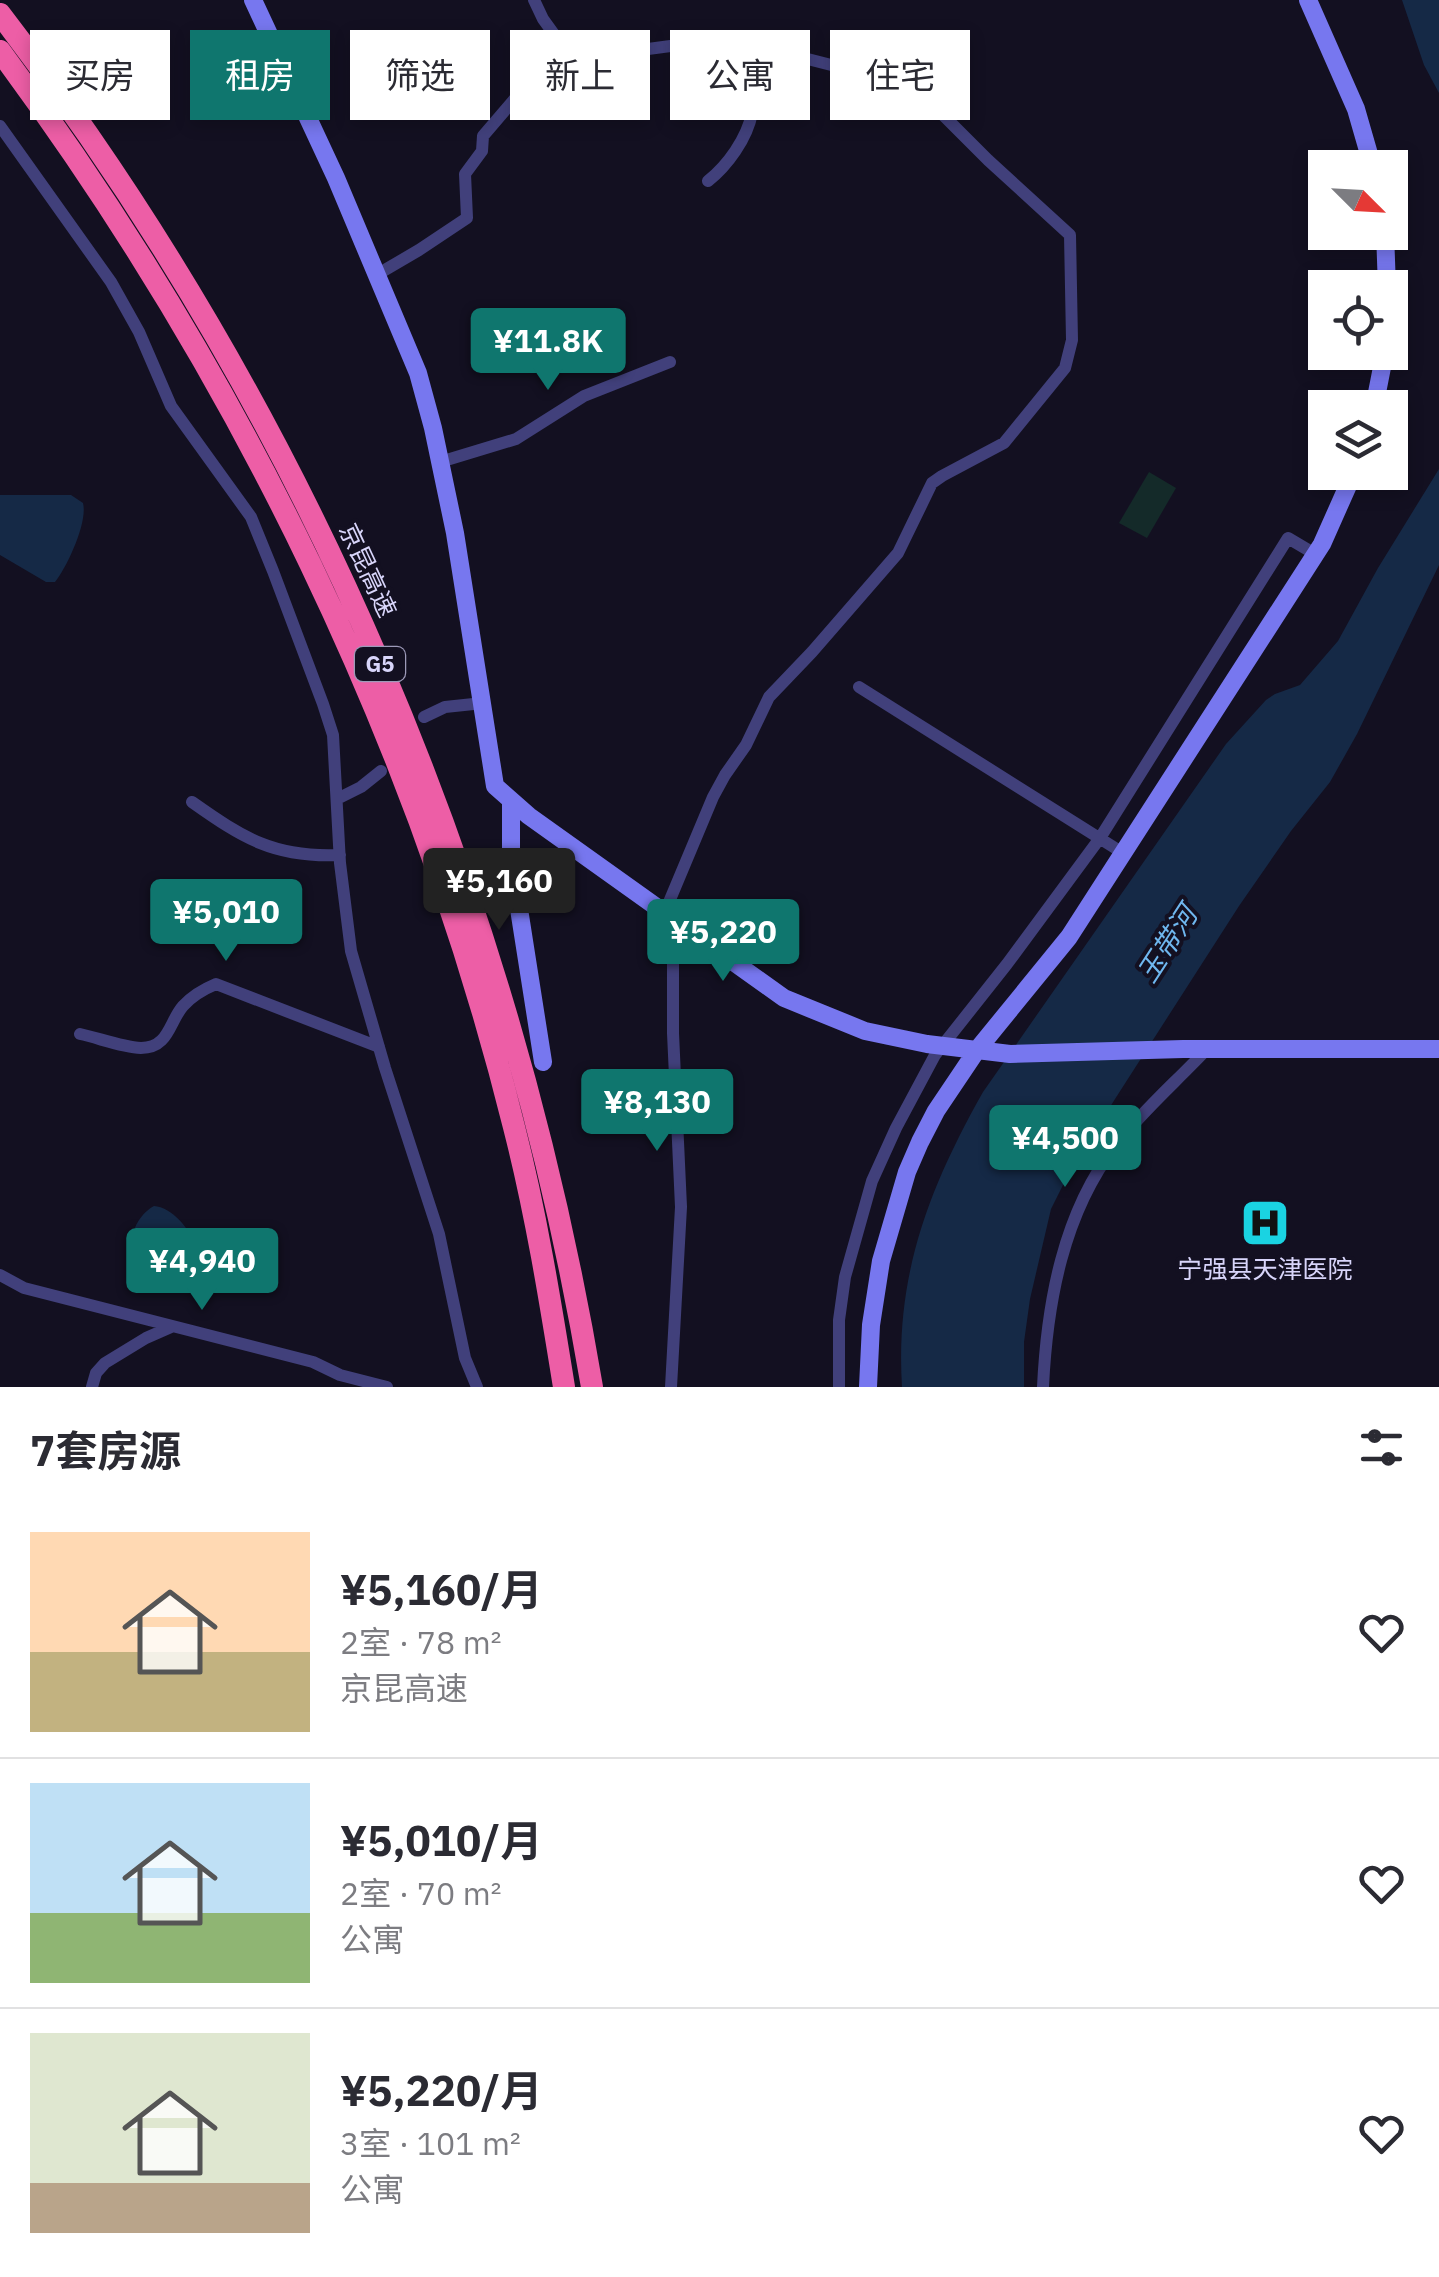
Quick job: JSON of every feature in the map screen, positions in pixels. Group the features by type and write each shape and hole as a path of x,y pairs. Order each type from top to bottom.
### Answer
{"highway":[{"name":"京昆高速","path":"0,14 101,153 216,336 290,470 360,617 435,798 491,959 558,1216 592,1387"},
{"name":"京昆高速","path":"0,51 142,257 236,417 315,572 390,742 452,914 492,1044 537,1226 564,1387"}],"street":[{"path":"252,0 336,178 418,373 455,533 496,786 511,800 784,998 866,1030 942,1046 1010,1054 1439,1050"},
{"path":"534,0 552,30"},
{"path":"1308,0 1356,108 1368,150"},
{"path":"671,1387 681,1207 668,917 713,797 769,697 898,552 932,483 1000,446 1014,432 1065,368 1072,340 1070,234 908,87 872,66 848,69 810,60"},
{"path":"378,274 467,218 466,174 482,152 483,136 510,104"},
{"path":"708,181 722,170 750,120"},
{"path":"0,126 111,282 139,332 171,406 251,517 327,716 352,951 378,1047 439,1234 465,1358 477,1387"},
{"path":"440,462 516,439 584,396 670,362"},
{"path":"868,1387 881,1261 901,1189 936,1111 977,1050 1069,937 1315,554 1346,490"},
{"path":"838,1387 839,1320 857,1230 872,1182 896,1128 942,1046 1100,838 1288,538 1315,554"},
{"path":"859,687 1123,853"},
{"path":"424,717 444,707 482,703"},
{"path":"337,799 382,771"},
{"path":"511,800 511,858 543,1062"},
{"path":"192,802 254,842 318,856 340,855"},
{"path":"80,1034 139,1048 157,1044 170,1032 182,1008 216,984 378,1047"},
{"path":"1043,1387 1054,1290 1067,1240 1083,1202 1107,1157 1124,1135 1207,1050"},
{"path":"0,1275 24,1288 313,1362 340,1375 386,1387"},
{"path":"92,1387 96,1373 106,1363 171,1327"}],"green space":[{"path":"1149,472 1176,488 1147,538 1119,523"}],"water":[{"path":"1402,0 1439,0 1439,93 1424,65"},
{"name":"玉带河","path":"1439,469 1439,565 1357,734 1330,782 1239,906 1115,1099 1051,1209 1030,1299 1024,1342 1024,1387 902,1387 901,1346 910,1270 932,1198 983,1092 1226,744 1266,700 1300,685 1338,641"},
{"path":"0,495 71,495 83,503 80,532 55,582 46,582 0,555"},
{"path":"154,1206 173,1215 193,1239 195,1254 186,1278 156,1265 137,1247 136,1225"}],"place":[{"name":"宁强县天津医院","path":"1265,1223"}]}
